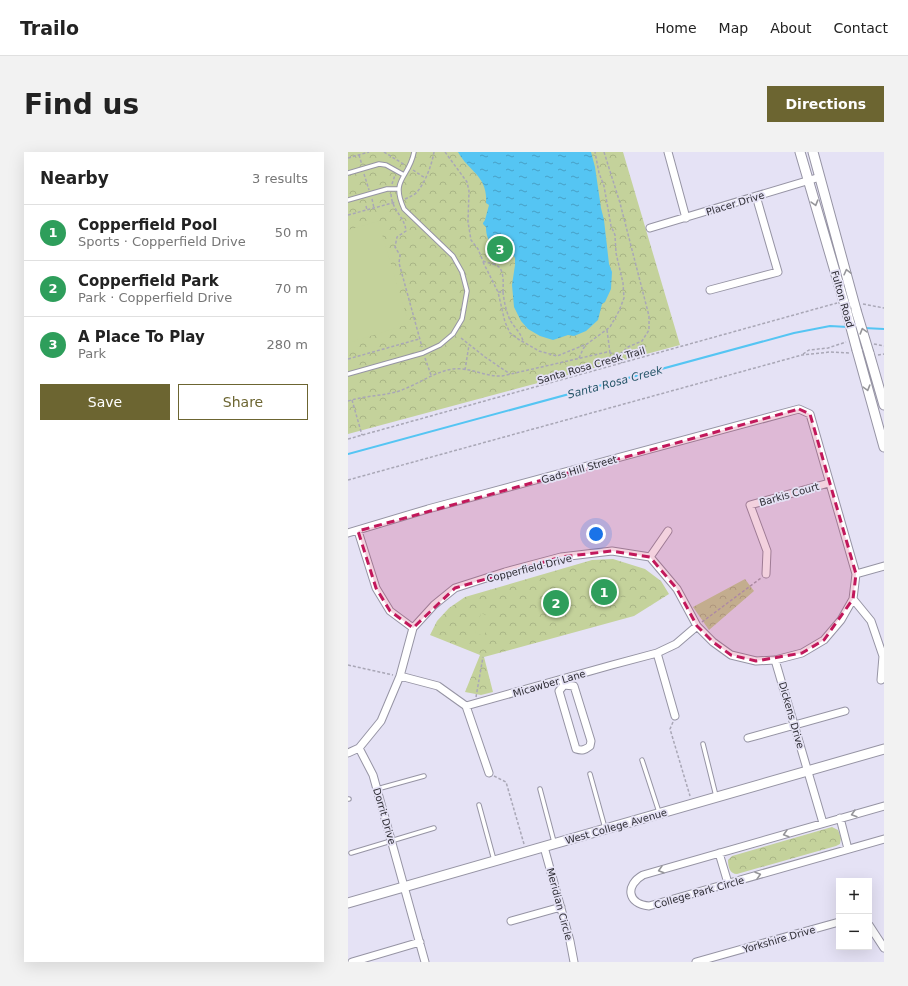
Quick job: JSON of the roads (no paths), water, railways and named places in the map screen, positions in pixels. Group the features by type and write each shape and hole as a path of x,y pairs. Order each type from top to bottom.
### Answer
{"main road":[{"name":"Fulton Road","path":"800,152 846,309 853,352 884,447"},
{"name":"Fulton Road","path":"813,152 873,354 884,405"},
{"name":"West College Avenue","path":"348,903 884,749"}],"street":[{"path":"668,152 686,218"},
{"name":"Placer Drive","path":"650,228 820,178"},
{"path":"710,290 778,272 756,196"},
{"name":"Gads Hill Street","path":"348,534 428,509 799,409 810,414 829,483"},
{"path":"668,530 650,557 677,589 697,626 713,642 731,655 756,660 775,660 802,653 824,640 841,620 853,600 856,574 829,483"},
{"name":"Barkis Court","path":"766,574 767,551 750,505 829,483"},
{"path":"358,531 376,588 390,611 413,628"},
{"name":"Copperfield Drive","path":"348,753 359,748 381,721 400,676 413,628 434,605 455,588 505,572 561,558 612,551 650,557"},
{"path":"856,574 884,566"},
{"path":"853,600 871,621 883,656 881,680"},
{"name":"Micawber Lane","path":"466,706 563,682 657,653 676,644 697,626"},
{"path":"657,653 675,716"},
{"name":"Dickens Drive","path":"775,660 808,771"},
{"path":"400,676 438,686 466,706 489,773"},
{"path":"563,682 574,686 591,741 590,746 587,749 576,749 559,691 563,682"},
{"path":"748,738 845,712"},
{"name":"Dorrit Drive","path":"359,748 373,775 425,962"},
{"path":"808,771 823,823"},
{"name":"College Park Circle","path":"884,806 643,874 631,885 630,891 632,896 639,904 649,906 884,839"},
{"path":"840,818 848,849"},
{"name":"Meridian Circle","path":"544,847 561,907 574,962"},
{"path":"719,853 728,883"},
{"path":"511,921 561,907"},
{"name":"Yorkshire Drive","path":"696,962 720,959 836,923"},
{"path":"872,930 884,948"},
{"path":"352,962 420,942"}],"lane":[{"path":"348,374 424,353 440,345 453,334 462,318 467,291 462,272 453,256 404,210 400,200 398,189 404,174 409,168 414,152"},
{"path":"348,173 379,164 386,165 404,174"},
{"path":"348,200 391,189 398,189"},
{"path":"703,744 716,797"},
{"path":"642,760 659,814"},
{"path":"590,774 605,829"},
{"path":"377,789 424,776"},
{"path":"540,789 554,844"},
{"path":"479,805 494,861"},
{"path":"350,853 434,828"}],"water":[{"path":"458,152 591,152 604,220 609,264 612,272 611,289 605,302 602,304 598,320 586,331 574,336 568,335 553,340 540,336 528,329 521,321 514,307 512,285 515,258 512,253 493,245 490,242 486,227 483,224 489,205 486,203 484,186 481,180 462,159"}],"waterway":[{"name":"Santa Rosa Creek","path":"348,454 794,333 830,326 848,327"},
{"name":"Santa Rosa Creek","path":"864,328 884,329"}],"place":[{"name":"A Place To Play","path":"500,249"},
{"name":"Copperfield Pool","path":"604,592"},
{"name":"Copperfield Park","path":"556,603"}]}
